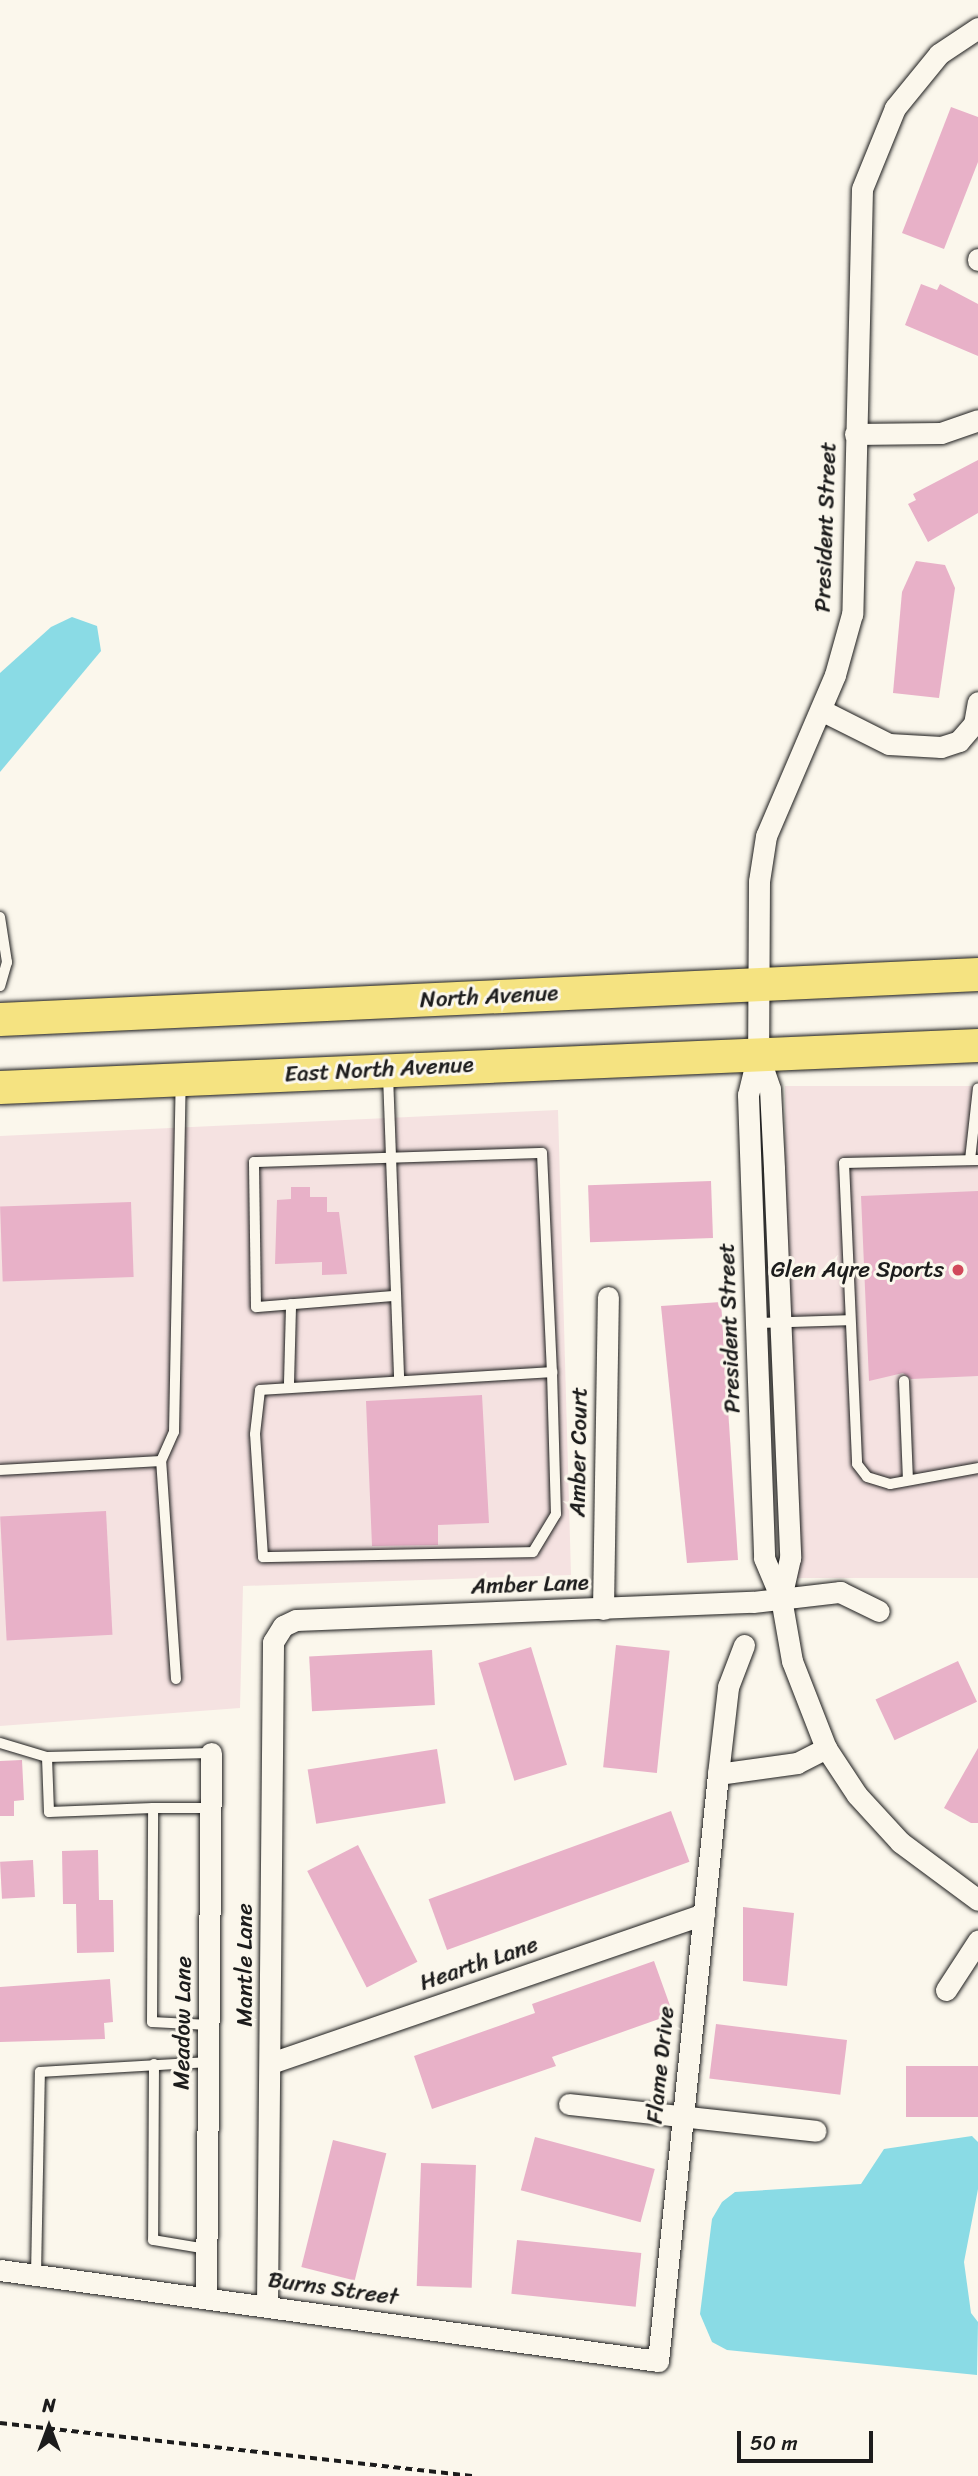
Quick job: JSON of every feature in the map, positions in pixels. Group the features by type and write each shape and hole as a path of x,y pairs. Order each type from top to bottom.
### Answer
{"main road":[{"name":"North Avenue","path":"0,1020 978,974"},
{"path":"758,1054 978,1045"},
{"name":"East North Avenue","path":"0,1087 758,1054"}],"street":[{"name":"President Street","path":"978,27 917,79 884,129 866,174 856,232 852,614 821,710 766,836 758,985 758,1054 748,1095 764,1558 781,1598 792,1661 826,1748 856,1795 900,1842 978,1900"},
{"path":"855,434 941,433 978,420"},
{"path":"821,710 888,744 941,747 959,741 974,724 978,702"},
{"name":"President Street","path":"758,1054 770,1089 780,1321 790,1558 781,1598"},
{"name":"Amber Court","path":"603,1609 608,1297"},
{"name":"Amber Lane","path":"283,1626 296,1620 603,1609 841,1592 879,1611"},
{"name":"Mantle Lane","path":"267,2306 273,1642 283,1626"},
{"name":"Flame Drive","path":"658,2361 728,1688 744,1645"},
{"path":"718,1774 797,1763 826,1748"},
{"name":"Meadow Lane","path":"206,2295 211,1753"},
{"name":"Hearth Lane","path":"271,2063 704,1914"},
{"path":"946,1990 978,1941"},
{"path":"569,2104 816,2131"},
{"name":"Burns Street","path":"0,2270 206,2295 658,2361"}],"lane":[{"path":"0,917 7,962 0,986"},
{"path":"388,1069 389,1157 399,1377"},
{"path":"176,1679 161,1461 174,1432 181,1079"},
{"path":"978,1088 974,1160 844,1163 857,1464 867,1478 890,1484 978,1468"},
{"path":"394,1296 256,1307 254,1162 542,1153 552,1372 556,1514 533,1552 263,1557 255,1434 260,1390 289,1383 552,1372"},
{"path":"289,1383 291,1304"},
{"path":"756,1323 850,1320"},
{"path":"904,1381 908,1479"},
{"path":"0,1470 161,1461"},
{"path":"0,1743 47,1757 211,1753"},
{"path":"47,1757 49,1811 212,1808"},
{"path":"153,1808 152,2022 209,2025"},
{"path":"36,2275 40,2072 209,2062"},
{"path":"154,2064 153,2240 207,2249"}],"path":[{"path":"0,2423 472,2476"}],"shaded area":[{"path":"785,1086 978,1086 978,1578 785,1578"},
{"path":"558,1110 571,1575 243,1586 240,1708 0,1726 0,1136"}],"water":[{"path":"72,617 97,626 101,651 0,772 0,673 51,627"},
{"path":"972,2136 978,2142 978,2189 964,2262 971,2313 978,2322 977,2375 727,2350 712,2342 700,2314 712,2219 722,2202 735,2192 861,2184 884,2149"}],"building":[{"path":"951,107 978,117 978,162 944,249 902,233"},
{"path":"921,284 937,290 940,284 978,304 978,356 905,325"},
{"path":"978,460 978,513 928,542 908,504 916,500 913,494"},
{"path":"916,561 945,565 955,588 939,698 893,693 902,592"},
{"path":"711,1181 713,1238 590,1242 588,1185"},
{"path":"291,1187 310,1187 310,1197 327,1197 327,1212 339,1212 347,1274 322,1275 322,1262 275,1264 277,1200 291,1199"},
{"path":"978,1191 978,1376 911,1379 903,1373 869,1381 861,1196"},
{"path":"131,1202 134,1277 3,1282 0,1207"},
{"path":"721,1302 738,1560 687,1563 661,1306"},
{"path":"482,1395 489,1523 438,1525 438,1545 372,1546 366,1401"},
{"path":"106,1511 112,1635 7,1640 0,1517"},
{"path":"616,1645 670,1651 657,1773 603,1767"},
{"path":"531,1647 567,1765 514,1781 478,1663"},
{"path":"432,1650 435,1705 312,1711 309,1656"},
{"path":"958,1661 977,1702 895,1740 876,1699"},
{"path":"978,1748 978,1823 971,1823 944,1808"},
{"path":"437,1749 446,1803 316,1824 308,1769"},
{"path":"22,1760 24,1800 14,1801 14,1816 0,1816 0,1761"},
{"path":"671,1811 689,1862 447,1950 429,1899"},
{"path":"358,1845 417,1962 367,1988 307,1871"},
{"path":"98,1850 99,1900 113,1900 114,1952 77,1953 76,1904 63,1904 62,1851"},
{"path":"33,1860 35,1897 2,1899 0,1862"},
{"path":"743,1907 794,1913 787,1986 743,1981"},
{"path":"654,1961 673,2014 552,2057 556,2066 432,2109 414,2056 535,2013 532,2004"},
{"path":"110,1979 113,2022 104,2023 105,2039 0,2042 0,1987"},
{"path":"716,2024 847,2040 840,2095 709,2079"},
{"path":"906,2066 978,2066 978,2117 906,2117"},
{"path":"535,2137 655,2169 641,2222 521,2190"},
{"path":"333,2140 386,2153 355,2280 301,2267"},
{"path":"421,2163 476,2165 472,2288 417,2286"},
{"path":"517,2240 641,2253 636,2307 511,2294"}],"place":[{"name":"Glen Ayre Sports","path":"958,1270"}]}
